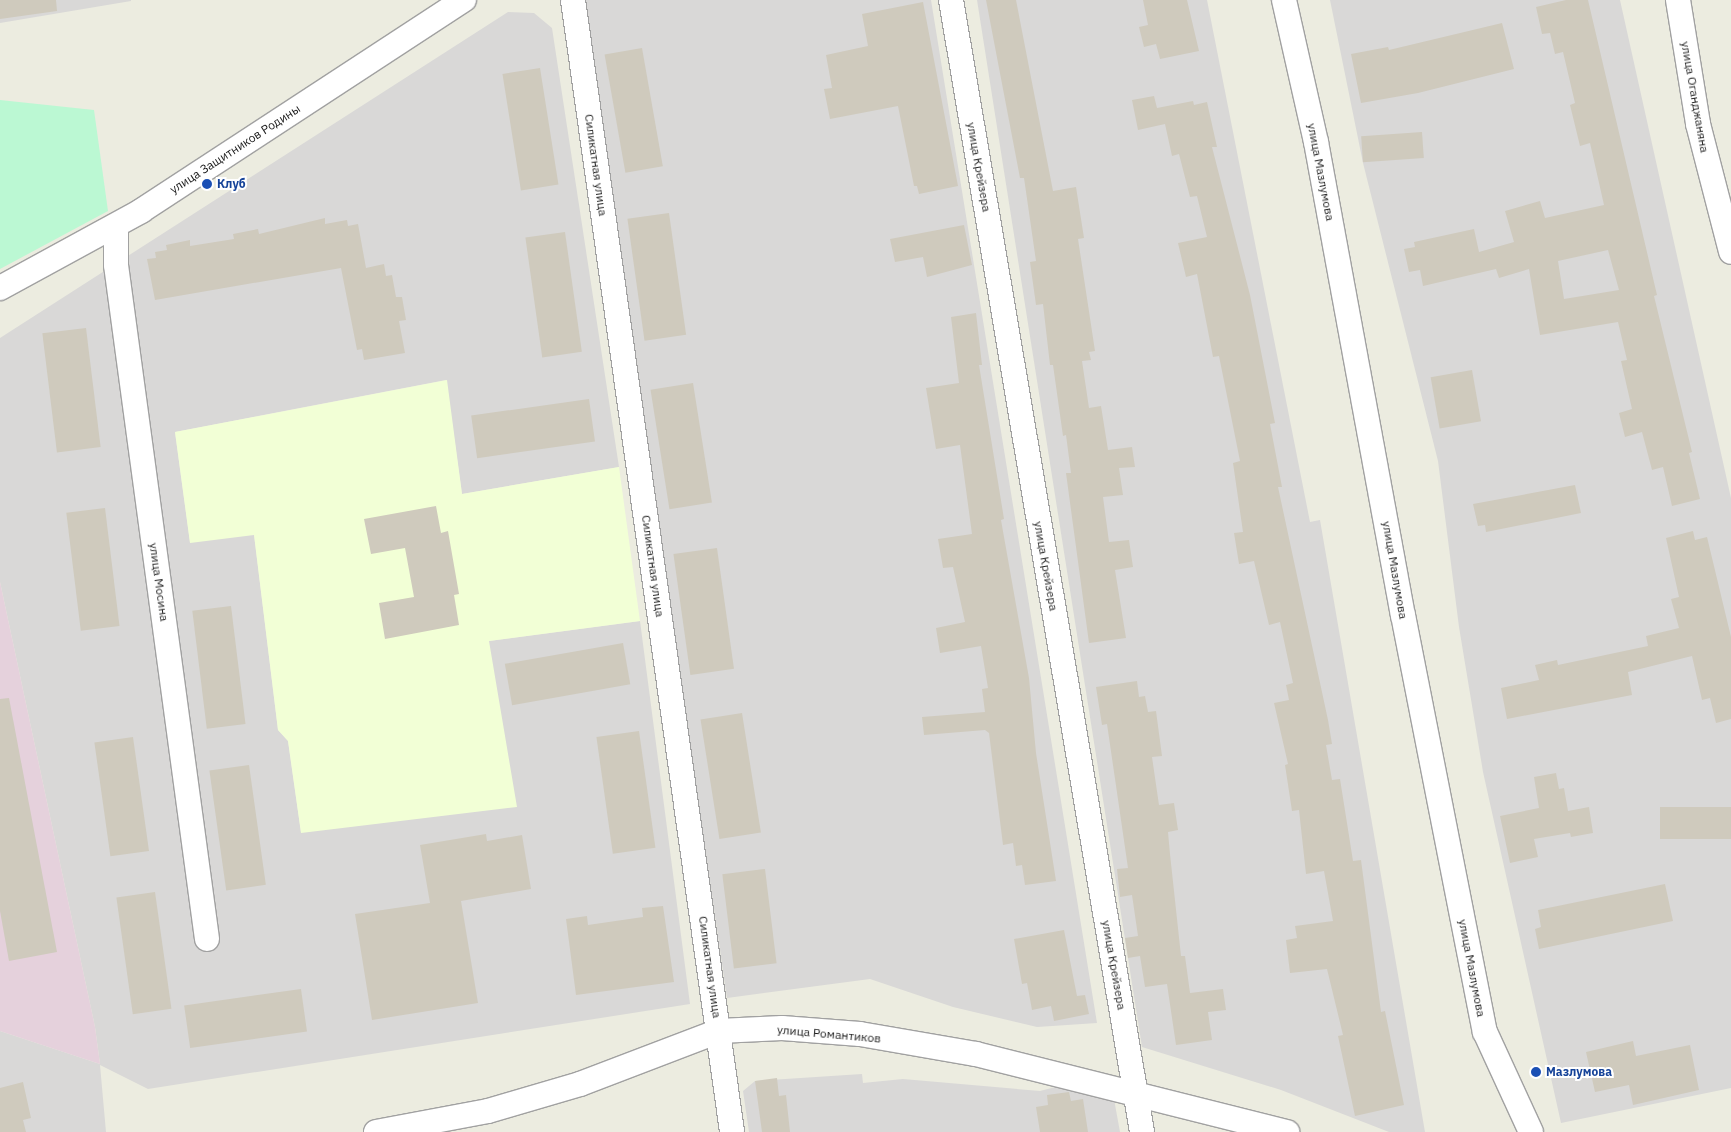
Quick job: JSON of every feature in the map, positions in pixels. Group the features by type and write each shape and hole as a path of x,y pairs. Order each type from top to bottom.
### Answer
{"street":[{"name":"улица Защитников Родины","path":"0,288 116,226 464,0"},
{"name":"Силикатная улица","path":"573,0 732,1132"},
{"name":"улица Крейзера","path":"951,0 1142,1132"},
{"name":"улица Мазлумова","path":"1284,0 1316,142 1403,615 1485,1032 1531,1132"},
{"name":"улица Оганджаняна","path":"1678,0 1698,124 1731,252"},
{"name":"улица Мосина","path":"116,226 116,265 207,939"},
{"name":"улица Романтиков","path":"376,1132 488,1110 580,1084 719,1031 782,1028 860,1034 976,1054 1137,1097 1287,1132"}],"shaded area":[{"path":"0,0 131,0 131,1 0,23"},
{"path":"582,0 931,0 1097,1023 1037,1027 953,1007 870,979 727,998"},
{"path":"977,0 1207,0 1310,522 1320,520 1425,1132 1389,1132 1281,1090 1142,1047"},
{"path":"1330,0 1620,0 1731,498 1731,1088 1561,1123 1483,772 1459,627 1438,461 1363,163"},
{"path":"508,12 534,13 552,28 619,467 462,494 446,380 175,432 190,542 254,534 278,730 288,741 301,832 489,641 640,621 690,1004 148,1089 100,1065 106,1132 0,1132 0,1031 100,1064 95,1027 0,582 0,338"},
{"path":"0,100 94,110 108,211 0,269"},
{"path":"447,380 462,494 619,467 640,621 489,641 517,807 301,833 288,741 278,730 254,535 190,543 175,432"},
{"path":"0,582 95,1027 100,1064 0,1031"},
{"path":"862,1074 863,1083 903,1079 1040,1091 1063,1085 1114,1099 1120,1132 749,1132 743,1091 755,1081"}],"building":[{"path":"0,0 56,0 57,11 0,19"},
{"path":"986,0 1016,0 1053,191 1076,187 1084,238 1078,239 1095,351 1089,352 1091,360 1082,361 1089,408 1101,406 1108,450 1132,447 1135,467 1119,468 1123,495 1103,497 1109,542 1129,540 1133,567 1115,570 1126,638 1089,643 1066,473 1071,473 1066,435 1063,436 1053,365 1050,365 1043,304 1036,305 1030,262 1036,261 1024,178 1020,178"},
{"path":"1143,0 1187,0 1199,51 1160,59 1156,44 1144,47 1139,27 1148,25"},
{"path":"1566,0 1588,0 1657,295 1654,296 1692,452 1689,453 1700,499 1672,506 1663,467 1652,470 1642,432 1625,437 1619,413 1632,409 1621,361 1627,360 1618,322 1540,335 1529,269 1499,278 1496,269 1423,286 1420,270 1409,272 1404,249 1415,247 1414,242 1474,229 1479,252 1514,242 1505,211 1540,201 1545,218 1604,205 1590,143 1580,146 1570,105 1575,103 1563,52 1555,54 1550,33 1542,34 1536,7","holes":["1608,250 1619,290 1564,299 1558,261"]},
{"path":"923,2 958,186 919,194 917,186 914,186 898,106 830,119 824,89 832,88 826,55 868,46 862,14"},
{"path":"1502,23 1514,69 1418,93 1361,103 1351,54 1388,47 1389,50"},
{"path":"642,48 663,166 625,173 605,55"},
{"path":"540,68 558,185 521,190 502,74"},
{"path":"1154,96 1157,108 1193,101 1194,105 1207,102 1217,147 1212,147 1250,295 1275,423 1270,424 1282,487 1278,487 1328,720 1332,744 1326,745 1332,780 1340,779 1353,861 1361,860 1381,1012 1385,1011 1404,1105 1355,1116 1338,1036 1343,1035 1327,969 1290,973 1286,940 1297,938 1295,926 1333,921 1324,871 1306,874 1299,810 1292,811 1285,765 1288,764 1274,703 1289,700 1286,685 1293,683 1280,622 1269,625 1254,561 1239,564 1234,533 1243,532 1233,463 1240,461 1219,356 1213,357 1197,274 1186,277 1178,243 1207,237 1197,196 1190,197 1179,154 1172,156 1165,124 1138,130 1132,100"},
{"path":"1422,132 1424,158 1363,162 1361,136"},
{"path":"669,213 686,335 645,341 627,219"},
{"path":"325,218 325,224 347,220 348,226 358,224 366,268 384,264 386,276 392,275 396,297 402,297 406,320 399,321 405,353 364,360 362,349 357,350 341,268 155,300 147,259 156,258 155,252 167,250 166,245 190,240 190,246 234,239 233,234 258,229 259,234"},
{"path":"964,225 972,265 927,277 923,257 895,262 890,239"},
{"path":"565,232 582,352 542,357 525,238"},
{"path":"976,313 982,365 979,365 1004,519 1001,520 1029,678 1036,753 1056,881 1025,885 1022,865 1016,866 1013,843 1003,845 989,733 985,730 924,735 922,717 985,712 982,689 988,688 981,646 940,653 936,628 965,622 953,567 943,568 938,539 972,534 960,445 936,449 926,388 959,383 951,317"},
{"path":"86,328 101,447 57,452 42,333"},
{"path":"1472,370 1481,421 1440,429 1431,377"},
{"path":"693,383 712,503 669,509 651,390"},
{"path":"589,399 595,442 477,458 471,416"},
{"path":"1575,485 1581,513 1486,532 1485,525 1478,526 1473,504"},
{"path":"436,506 441,533 448,531 459,594 454,595 459,625 385,639 379,603 414,597 405,548 371,554 364,519"},
{"path":"105,508 120,626 81,631 66,513"},
{"path":"1693,531 1695,540 1707,537 1731,637 1731,719 1716,723 1710,698 1702,700 1692,656 1628,672 1632,695 1507,719 1501,688 1539,680 1535,665 1557,660 1558,665 1648,646 1646,636 1679,628 1671,599 1679,597 1666,538"},
{"path":"717,548 734,669 690,675 673,554"},
{"path":"231,606 246,724 207,729 192,611"},
{"path":"623,643 630,684 512,705 505,664"},
{"path":"1137,681 1139,697 1145,696 1148,712 1156,711 1162,756 1152,757 1159,805 1174,803 1178,830 1168,832 1181,956 1185,956 1190,993 1223,989 1226,1010 1208,1012 1212,1040 1176,1045 1167,984 1145,987 1140,956 1128,958 1125,938 1138,936 1132,895 1120,897 1117,869 1128,868 1107,724 1102,725 1096,687"},
{"path":"9,698 57,952 9,961 0,911 0,699"},
{"path":"742,713 761,833 719,839 701,720"},
{"path":"639,731 655,848 613,854 596,737"},
{"path":"133,737 149,851 110,856 94,742"},
{"path":"249,765 266,885 226,890 209,771"},
{"path":"1556,773 1559,789 1564,788 1568,811 1589,807 1593,833 1571,837 1570,833 1534,839 1538,857 1510,863 1500,816 1539,808 1534,777"},
{"path":"1660,807 1731,807 1731,839 1660,839"},
{"path":"486,834 487,841 522,835 531,889 461,901 478,1003 372,1020 355,914 430,903 420,845"},
{"path":"765,869 777,963 734,969 722,874"},
{"path":"1665,884 1673,921 1539,949 1535,929 1541,927 1538,910"},
{"path":"155,892 171,1009 133,1014 116,897"},
{"path":"663,906 674,982 576,995 566,919 587,916 588,925 643,917 642,908"},
{"path":"1064,930 1077,996 1085,995 1089,1014 1054,1021 1051,1006 1032,1010 1027,983 1022,984 1014,939"},
{"path":"301,989 307,1032 190,1048 184,1005"},
{"path":"1633,1041 1636,1056 1690,1045 1699,1090 1633,1105 1629,1085 1595,1092 1586,1052"},
{"path":"777,1078 779,1096 786,1095 790,1132 762,1132 755,1081"},
{"path":"23,1082 31,1118 23,1120 26,1132 0,1132 0,1088"},
{"path":"1069,1092 1071,1101 1083,1099 1088,1132 1040,1132 1036,1107 1048,1105 1047,1095"}],"place":[{"name":"Клуб","path":"207,184"},
{"name":"Мазлумова","path":"1536,1072"}]}
